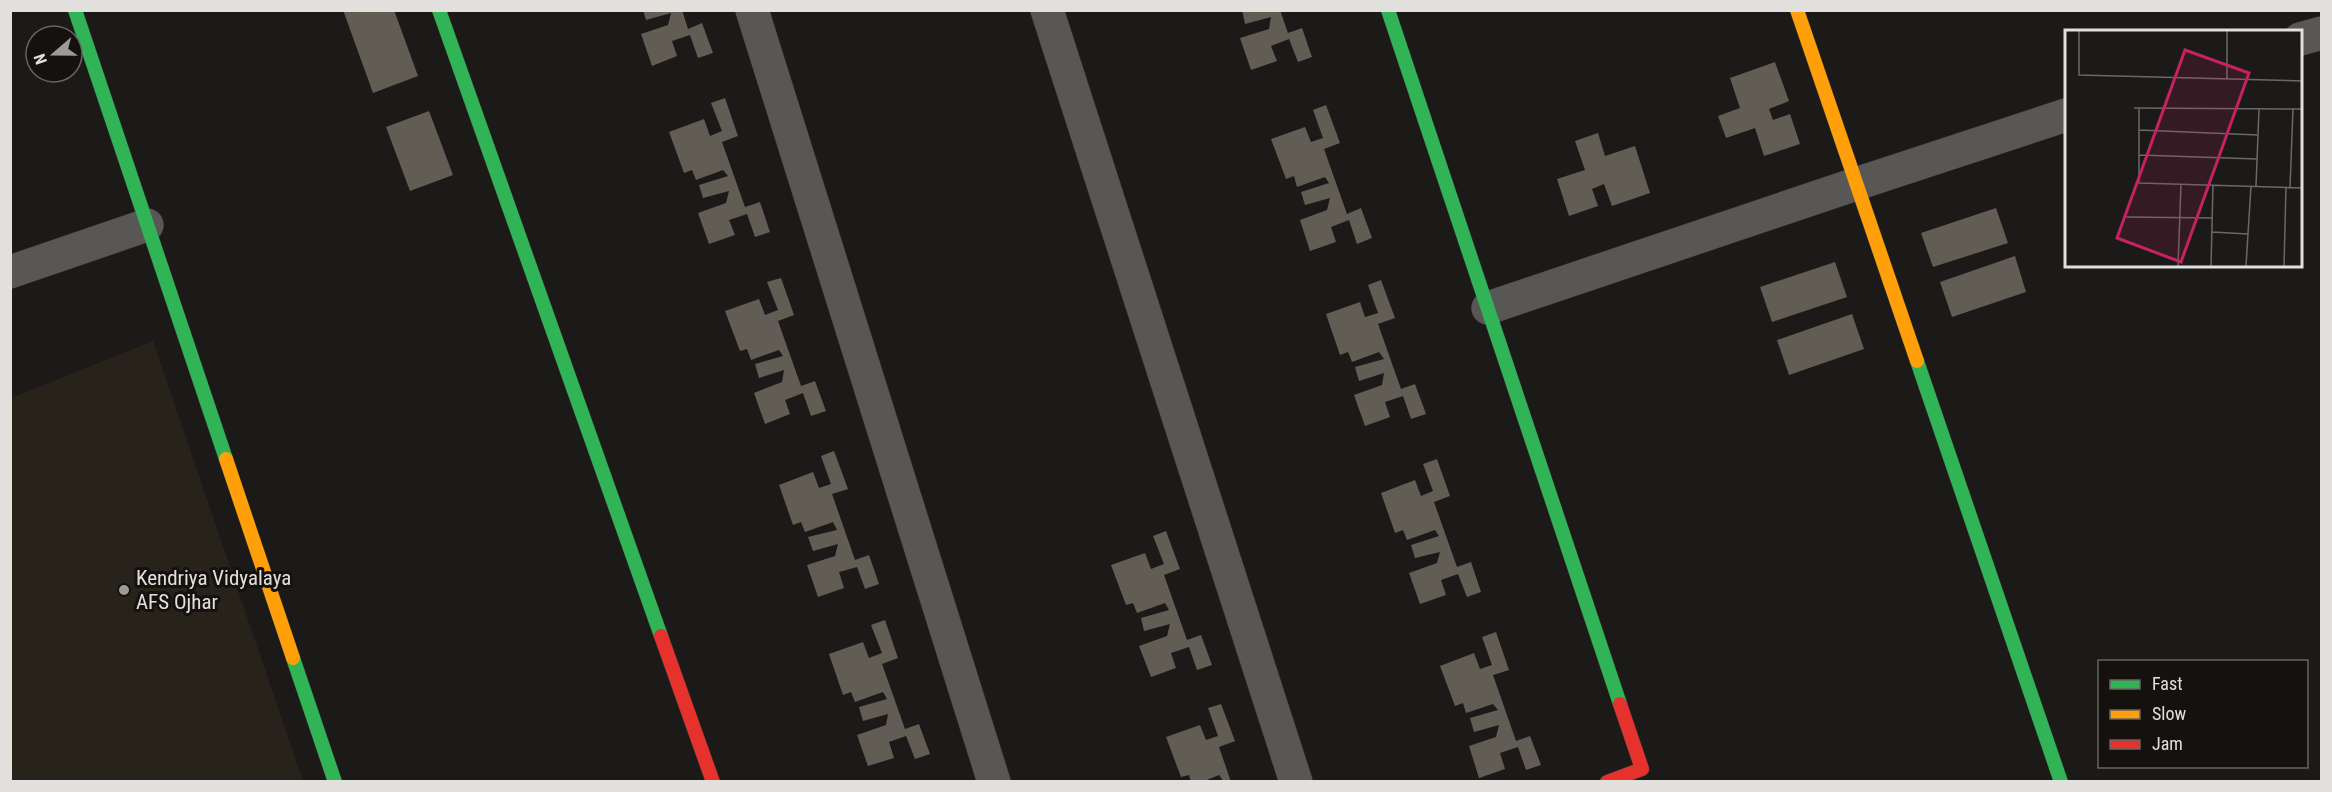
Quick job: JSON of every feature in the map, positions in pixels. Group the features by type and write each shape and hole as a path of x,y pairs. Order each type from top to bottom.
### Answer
{"street":[{"path":"75,10 335,782"},
{"path":"439,10 713,782"},
{"path":"752,10 994,782"},
{"path":"1047,10 1296,782"},
{"path":"1388,10 1642,769 1606,782"},
{"path":"1797,10 2061,782"},
{"path":"2302,39 2322,33"},
{"path":"1488,308 2065,116"},
{"path":"10,272 147,225"}],"shaded area":[{"name":"Kendriya Vidyalaya AFS Ojhar","path":"153,341 303,781 11,781 11,398"}],"building":[{"path":"343,10 394,10 418,76 373,93"},
{"path":"643,10 682,10 688,29 702,23 713,53 698,58 690,35 672,41 677,56 652,66 641,34 668,25 671,13 646,20"},
{"path":"1242,10 1280,10 1288,33 1302,28 1312,57 1298,62 1289,39 1271,46 1277,61 1251,70 1240,38 1269,29 1271,17 1245,24"},
{"path":"1775,62 1789,101 1769,109 1773,120 1790,114 1800,144 1764,156 1755,128 1726,138 1718,116 1740,108 1730,78"},
{"path":"725,98 738,136 722,142 745,207 760,202 770,232 755,237 747,214 729,220 735,235 709,244 698,213 726,203 729,191 703,198 699,185 728,176 723,170 696,180 692,170 684,173 669,132 704,119 710,136 722,131 711,103"},
{"path":"1326,105 1340,143 1324,149 1347,214 1361,208 1372,238 1357,244 1349,220 1331,227 1336,242 1310,251 1300,220 1327,210 1330,198 1305,205 1301,192 1329,183 1325,177 1297,187 1294,176 1286,179 1271,139 1305,127 1311,142 1323,138 1313,110"},
{"path":"429,111 453,175 410,191 386,127"},
{"path":"1598,133 1605,156 1635,146 1650,193 1612,206 1604,184 1592,189 1598,206 1569,216 1557,179 1585,170 1575,141"},
{"path":"1996,208 2008,243 1933,267 1921,233"},
{"path":"2015,256 2026,292 1952,317 1940,282"},
{"path":"1835,262 1847,297 1772,322 1760,287"},
{"path":"781,278 794,315 778,321 801,386 815,381 826,411 811,416 803,393 785,400 790,414 765,424 754,393 782,382 784,370 759,378 755,364 783,356 779,350 751,360 747,349 740,351 725,311 759,299 765,315 778,310 767,282"},
{"path":"1381,280 1395,318 1378,324 1401,389 1415,384 1426,414 1411,419 1403,396 1385,402 1390,417 1365,426 1354,395 1382,385 1384,373 1359,381 1355,367 1384,359 1379,352 1352,362 1348,352 1340,355 1326,314 1360,302 1365,317 1378,313 1368,285"},
{"path":"1852,314 1864,349 1789,375 1777,340"},
{"path":"834,451 848,489 832,494 855,560 869,555 879,584 865,589 857,567 839,572 844,588 818,597 807,565 835,556 838,544 813,551 808,537 837,530 833,522 805,532 801,522 793,525 779,485 813,472 819,488 831,484 821,456"},
{"path":"1437,459 1450,496 1434,502 1457,567 1471,562 1481,592 1467,597 1458,574 1441,580 1446,595 1420,604 1409,573 1437,563 1440,552 1415,558 1411,545 1439,536 1435,530 1407,540 1403,530 1395,533 1381,493 1415,480 1421,496 1433,491 1423,464"},
{"path":"1166,531 1180,569 1164,575 1187,640 1201,635 1212,665 1197,670 1189,647 1171,653 1176,668 1151,677 1139,646 1167,636 1170,624 1144,631 1141,618 1169,610 1165,603 1137,613 1133,603 1126,605 1111,565 1145,553 1151,569 1164,564 1153,536"},
{"path":"885,620 898,658 882,664 905,729 919,724 930,754 915,759 906,736 889,742 894,758 868,766 857,735 886,725 888,714 863,721 859,707 887,699 883,692 855,702 851,692 843,695 829,654 863,642 869,658 882,653 871,625"},
{"path":"1496,632 1509,670 1493,675 1516,741 1530,736 1541,765 1526,770 1518,747 1500,753 1505,769 1479,778 1469,746 1496,737 1499,725 1474,732 1470,718 1498,710 1493,704 1466,713 1463,703 1455,706 1440,666 1474,653 1480,669 1492,665 1482,637"},
{"path":"1221,704 1235,741 1219,747 1231,782 1224,782 1219,775 1202,782 1191,782 1189,775 1181,777 1166,737 1200,725 1206,740 1218,736 1208,708"}],"traffic: fast":[{"path":"75,10 226,459"},
{"path":"439,10 661,636"},
{"path":"1388,10 1620,704"},
{"path":"1917,361 2061,782"},
{"path":"293,658 335,782"}],"traffic: slow":[{"path":"1797,10 1917,361"},
{"path":"226,459 293,658"}],"traffic: jam":[{"path":"661,636 713,782"},
{"path":"1607,782 1642,769 1620,704"}],"place":[{"name":"Kendriya Vidyalaya AFS Ojhar","path":"124,590"}]}
